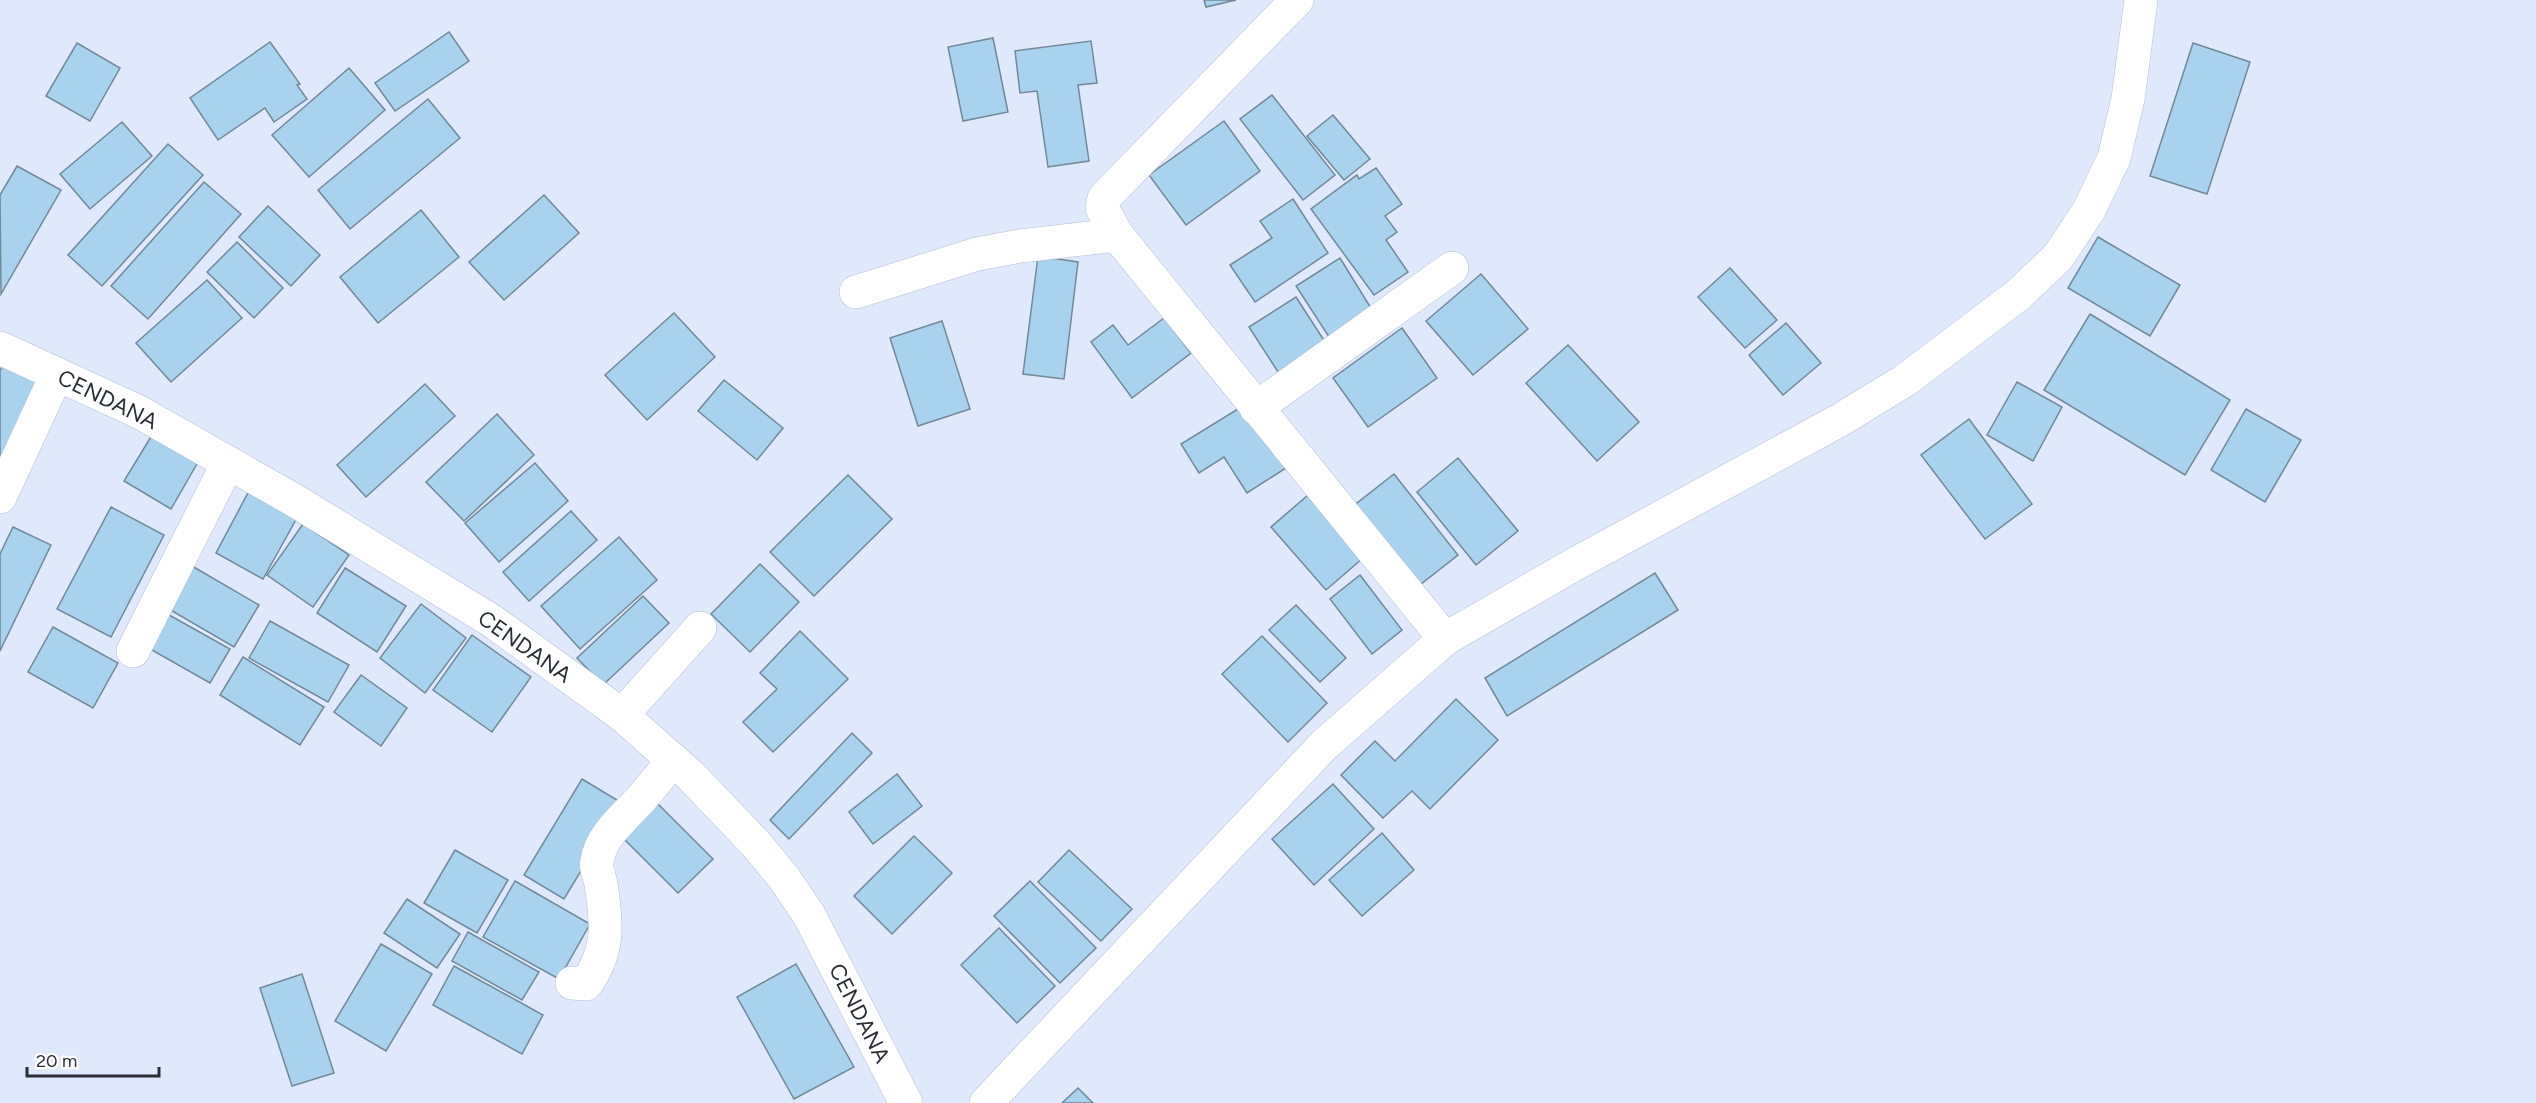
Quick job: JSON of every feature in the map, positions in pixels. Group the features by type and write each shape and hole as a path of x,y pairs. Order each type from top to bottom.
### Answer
{"street":[{"path":"1297,0 1104,198 1102,208 1117,235 1445,639"},
{"path":"986,1103 1324,745 1445,639 1575,564 1840,420 1904,381 2018,295 2058,256 2089,210 2114,158 2128,99 2141,0"},
{"path":"856,292 977,254 1020,246 1117,235"},
{"path":"1256,408 1452,268"},
{"name":"CENDANA","path":"0,348 139,412 292,499 492,621 622,714 691,776 756,844 784,878 814,926 906,1103"},
{"path":"0,497 57,374"},
{"path":"133,651 228,463"},
{"path":"622,714 700,628"},
{"path":"572,983 586,984 598,967 604,948 606,922 596,862 607,838 621,817 640,800 673,760"}],"building":[{"path":"1204,0 1236,0 1206,7"},
{"path":"449,32 469,61 395,111 375,83"},
{"path":"993,38 1008,112 963,121 948,47"},
{"path":"1091,41 1097,83 1078,85 1089,161 1048,167 1037,91 1020,93 1015,51"},
{"path":"270,42 300,84 297,85 307,99 274,122 265,108 218,140 190,98"},
{"path":"77,43 120,68 90,121 46,96"},
{"path":"2193,43 2250,62 2207,194 2150,176"},
{"path":"349,68 385,110 309,177 272,135"},
{"path":"1272,95 1335,175 1303,200 1240,119"},
{"path":"428,99 460,138 350,229 318,190"},
{"path":"1333,115 1370,159 1344,180 1307,136"},
{"path":"1224,121 1260,171 1186,225 1149,175"},
{"path":"122,122 152,156 90,209 60,174"},
{"path":"168,144 203,175 102,286 68,255"},
{"path":"17,166 61,190 1,294 0,195"},
{"path":"1376,168 1402,204 1385,216 1397,232 1386,240 1408,272 1374,295 1311,209 1357,175 1359,179"},
{"path":"204,182 241,214 148,319 111,286"},
{"path":"544,195 579,233 504,300 469,262"},
{"path":"1293,199 1328,253 1255,302 1230,265 1272,238 1260,221"},
{"path":"268,206 320,255 291,286 239,237"},
{"path":"421,210 459,257 378,323 340,277"},
{"path":"2098,237 2180,285 2150,336 2068,288"},
{"path":"237,242 283,288 254,318 207,272"},
{"path":"1038,256 1078,262 1064,379 1023,374"},
{"path":"1340,258 1374,313 1331,340 1296,286"},
{"path":"1730,268 1777,320 1745,348 1698,297"},
{"path":"1481,274 1528,329 1473,375 1426,321"},
{"path":"207,280 242,318 171,382 136,343"},
{"path":"1296,297 1327,345 1280,375 1249,327"},
{"path":"674,313 715,357 647,420 605,375"},
{"path":"2090,314 2230,400 2185,475 2044,390"},
{"path":"1164,318 1191,353 1132,398 1091,342 1113,325 1128,345"},
{"path":"942,321 970,409 918,426 890,338"},
{"path":"1786,323 1821,363 1783,395 1749,355"},
{"path":"1402,328 1437,378 1368,427 1333,378"},
{"path":"1568,345 1639,422 1597,461 1526,383"},
{"path":"5,361 45,381 0,468 0,371"},
{"path":"724,380 783,428 757,460 698,411"},
{"path":"2017,382 2062,407 2033,461 1987,435"},
{"path":"425,384 455,416 366,497 337,465"},
{"path":"1246,404 1286,468 1247,493 1224,457 1199,473 1181,444"},
{"path":"2246,409 2301,440 2265,502 2211,470"},
{"path":"497,414 534,455 464,521 426,482"},
{"path":"1969,419 2032,504 1985,539 1921,455"},
{"path":"152,435 198,462 171,509 124,481"},
{"path":"1458,458 1518,531 1476,565 1417,492"},
{"path":"535,463 568,501 499,562 465,523"},
{"path":"1394,474 1458,555 1416,588 1352,507"},
{"path":"848,475 892,519 814,596 770,552"},
{"path":"250,489 298,516 263,579 216,553"},
{"path":"1308,495 1363,558 1326,590 1271,527"},
{"path":"111,507 164,535 111,637 57,609"},
{"path":"571,511 597,540 529,601 503,572"},
{"path":"303,524 349,555 313,607 267,575"},
{"path":"13,527 51,545 0,651 0,554"},
{"path":"619,537 657,580 580,649 541,606"},
{"path":"760,564 799,602 750,652 711,614"},
{"path":"192,566 259,605 234,647 167,608"},
{"path":"345,568 406,606 377,652 317,613"},
{"path":"1655,573 1678,610 1507,716 1485,678"},
{"path":"1360,575 1402,630 1372,654 1330,599"},
{"path":"643,596 669,623 603,685 577,658"},
{"path":"421,604 466,638 425,693 380,658"},
{"path":"1296,605 1346,658 1320,682 1269,630"},
{"path":"162,611 230,649 210,683 143,645"},
{"path":"270,621 349,665 328,702 249,658"},
{"path":"53,627 118,663 93,708 28,672"},
{"path":"800,631 848,679 773,752 743,722 777,689 760,673"},
{"path":"472,635 531,677 492,732 433,690"},
{"path":"1262,636 1327,703 1288,742 1222,674"},
{"path":"243,657 324,707 300,745 220,695"},
{"path":"361,675 407,708 381,746 334,712"},
{"path":"1456,699 1498,740 1430,809 1412,791 1383,818 1341,775 1375,741 1395,761"},
{"path":"852,733 872,753 789,839 770,820"},
{"path":"897,774 922,806 873,844 849,812"},
{"path":"582,779 622,803 564,899 524,875"},
{"path":"1333,784 1374,829 1314,885 1272,839"},
{"path":"652,798 713,859 678,893 617,832"},
{"path":"1382,833 1414,870 1362,916 1329,880"},
{"path":"914,836 952,873 892,934 854,896"},
{"path":"455,850 508,880 477,933 424,903"},
{"path":"1069,850 1132,909 1101,941 1038,882"},
{"path":"515,881 590,924 559,979 483,937"},
{"path":"1030,881 1096,948 1060,983 994,916"},
{"path":"407,899 460,934 437,968 384,933"},
{"path":"999,928 1055,986 1017,1023 961,965"},
{"path":"468,932 539,972 522,1000 452,961"},
{"path":"381,944 432,974 386,1051 335,1021"},
{"path":"796,964 854,1067 794,1099 737,997"},
{"path":"454,966 543,1015 522,1054 433,1005"},
{"path":"302,974 334,1073 292,1086 260,988"},
{"path":"1078,1088 1093,1103 1062,1103"}]}
